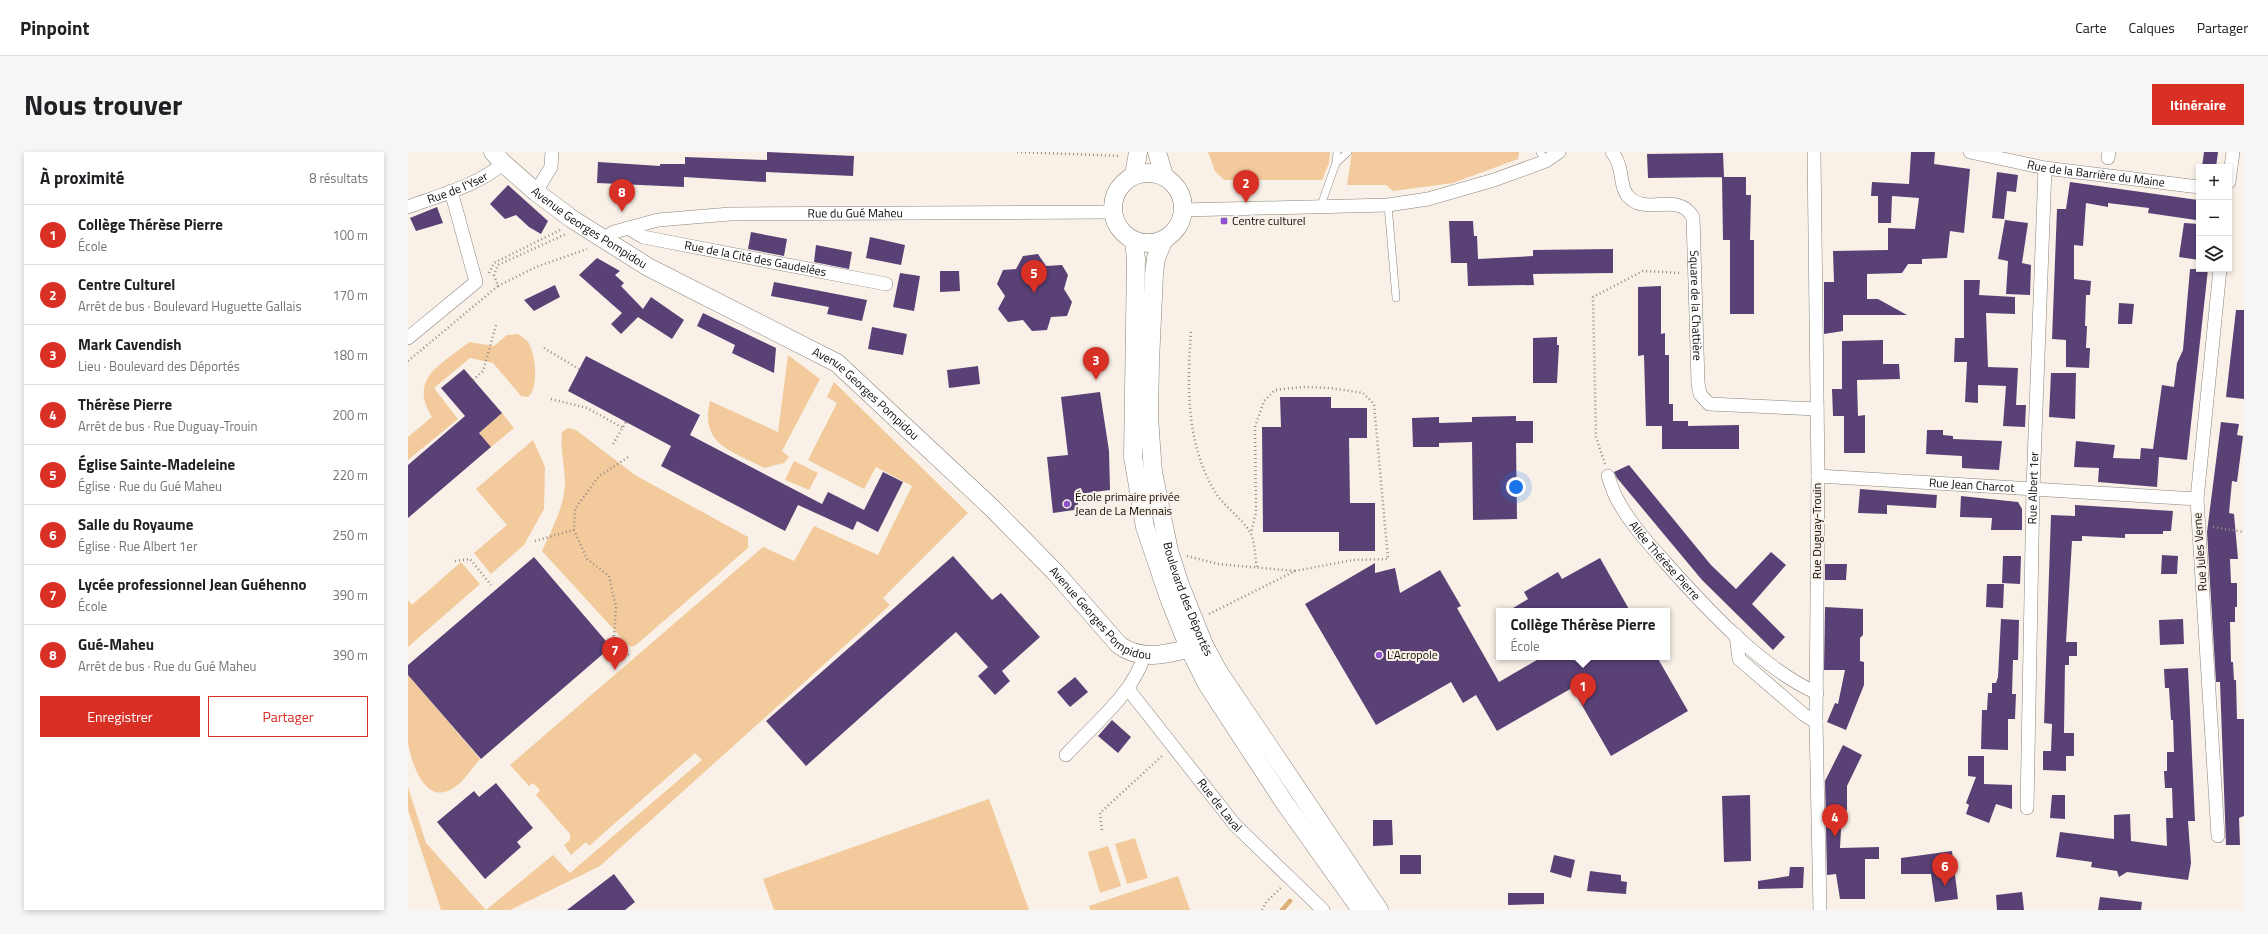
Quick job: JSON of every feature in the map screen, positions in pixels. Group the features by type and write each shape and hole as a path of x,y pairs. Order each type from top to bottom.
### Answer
{"street":[{"path":"536,192 551,167 552,152"},
{"path":"1157,152 1164,176"},
{"path":"1183,210 1320,208 1388,205 1428,199 1494,180 1543,156 1559,152"},
{"name":"Square de la Chattière","path":"1612,152 1619,164 1622,184 1627,195 1640,204 1678,205 1687,208 1693,217 1695,228 1698,383 1700,394 1709,404 1817,409"},
{"name":"Rue Duguay-Trouin","path":"1814,152 1818,476 1816,722 1820,910"},
{"name":"Rue de la Barrière du Maine","path":"1970,152 2045,168 2196,188"},
{"path":"2231,164 2233,152"},
{"path":"1134,175 1138,154"},
{"name":"Avenue Georges Pompidou","path":"498,158 536,192 572,219 648,267 837,363 991,507 1056,573 1119,645 1127,651 1144,656 1152,656 1196,647"},
{"name":"Rue de l'Yser","path":"408,207 451,192 495,171 498,158"},
{"name":"Rue Albert 1er","path":"2028,808 2033,489 2045,168"},
{"path":"1149,172 1164,176 1175,185 1181,196 1183,210 1178,227 1164,239 1149,243 1134,241 1124,234 1116,224 1112,212 1113,200 1117,190 1124,181 1134,175 1149,172"},
{"path":"408,338 476,282 451,192"},
{"name":"Rue du Gué Maheu","path":"609,243 614,232 675,217 730,214 1112,212"},
{"name":"Rue de la Cité des Gaudelées","path":"628,228 643,237 886,284"},
{"name":"Boulevard des Déportés","path":"1164,239 1156,258 1154,274 1149,416 1153,472 1169,551 1194,622 1196,647 1207,684 1289,808 1361,910"},
{"name":"Boulevard des Déportés","path":"1134,241 1136,259 1133,457 1145,527 1171,604 1196,647 1235,698 1379,910"},
{"name":"Rue Jules Verne","path":"2218,836 2197,499 2220,272"},
{"name":"Allée Thérèse Pierre","path":"1608,476 1617,499 1642,535 1679,578 1736,635 1773,667 1802,686 1817,693"},
{"name":"Rue Jean Charcot","path":"1818,476 2197,499"},
{"path":"1736,635 1739,659 1800,712 1816,722"},
{"path":"1066,755 1128,689 1141,668 1144,656"},
{"name":"Rue de Laval","path":"1128,689 1235,825 1323,910"}],"lane":[{"path":"1320,208 1336,163 1336,152"},
{"path":"1336,163 1348,152"},
{"path":"1388,205 1396,298"}],"path":[{"path":"1017,152 1138,154"},
{"path":"498,286 494,275 498,265 565,234 572,219"},
{"path":"408,361 498,286 536,267 582,250 609,243"},
{"path":"1608,476 1596,436 1593,297 1643,271 1695,273"},
{"path":"473,380 483,370 496,325"},
{"path":"1191,332 1188,367 1192,431 1202,467 1214,492 1251,533"},
{"path":"544,348 579,370"},
{"path":"1169,551 1218,564 1258,568 1295,571 1353,560 1388,559 1374,404 1363,393 1331,388 1303,387 1275,390 1264,401 1255,427 1256,512 1251,533 1258,568"},
{"path":"551,399 587,408 623,428"},
{"path":"613,444 626,422"},
{"path":"629,655 614,636 616,607 609,576 587,559 574,530 575,509 599,476 630,456"},
{"path":"2198,525 2244,532"},
{"path":"535,541 574,530"},
{"path":"455,561 470,559 491,585"},
{"path":"1194,622 1295,571"},
{"path":"1102,830 1100,813 1173,747"},
{"path":"1262,910 1268,900 1290,879"}],"shaded area":[{"path":"1208,152 1330,152 1329,163 1322,180 1224,180 1215,171"},
{"path":"1352,152 1519,152 1518,159 1453,183 1393,191 1386,185 1347,185"},
{"path":"518,334 528,342 533,354 535,379 534,386 528,397 521,396 493,363 470,358 434,388 458,419 408,460 408,437 432,417 426,404 424,392 426,382 431,374 469,342 494,346 507,335"},
{"path":"788,355 820,379 782,451 789,457 784,463 764,468 730,451 721,445 714,437 710,428 708,416 710,401 778,432"},
{"path":"834,382 968,513 883,598 890,605 600,866 510,910 486,910 553,855 570,873 702,760 695,753 589,846 586,842 571,855 564,845 570,840 570,834 536,795 540,790 533,783 529,786 510,765 763,547 794,561 814,526 878,555 912,486 876,467 864,489 808,460 837,403 827,397"},
{"path":"502,413 514,428 491,447 479,433"},
{"path":"568,428 576,430 635,475 748,537 748,548 632,647 628,645 542,551 556,519 564,493 565,478 562,452 562,432"},
{"path":"533,440 545,467 544,509 524,545 491,574 474,553 507,525 476,489"},
{"path":"794,461 818,473 809,490 785,480"},
{"path":"461,562 480,584 408,647 408,600 412,605"},
{"path":"408,675 480,759 459,784 445,792 436,792 428,788 422,781 413,762 408,743"},
{"path":"408,787 426,843 486,910 441,910 408,810"},
{"path":"989,799 1029,910 774,910 763,879"},
{"path":"1135,838 1148,878 1127,884 1115,844"},
{"path":"1108,846 1121,886 1100,893 1088,852"},
{"path":"1178,876 1190,910 1090,910 1089,906"}],"building":[{"path":"767,152 854,156 853,176 766,172 766,182 684,177 684,187 597,183 598,162 660,166 660,164 685,164 685,157 767,160"},
{"path":"1911,152 1935,152 1934,164 1970,169 1964,233 1950,231 1947,258 1922,259 1922,264 1908,264 1902,273 1867,274 1867,299 1878,299 1907,315 1843,315 1843,331 1824,334 1824,282 1834,282 1833,251 1888,250 1888,228 1915,229 1919,198 1892,196 1891,223 1878,223 1878,196 1871,196 1872,182 1909,184"},
{"path":"2204,152 2218,152 2216,164 2202,164"},
{"path":"1723,153 1724,177 1648,178 1647,154"},
{"path":"1997,172 2018,175 2016,192 2007,191 2004,219 1992,218"},
{"path":"1722,177 1746,177 1746,195 1751,195 1750,240 1754,240 1754,314 1730,314 1730,240 1723,240"},
{"path":"2070,182 2196,200 2196,220 2148,213 2149,208 2108,203 2108,207 2086,203 2083,246 2074,245 2074,279 2091,281 2090,295 2086,295 2085,326 2087,326 2086,348 2090,348 2089,368 2066,367 2066,340 2052,339 2057,209 2066,209"},
{"path":"508,185 548,221 541,234 529,227 516,215 505,219 490,204"},
{"path":"437,207 443,223 416,231 410,218"},
{"path":"2005,220 2028,223 2022,263 2031,265 2030,295 2006,294 2008,261 1998,259"},
{"path":"1449,221 1473,221 1474,236 1477,236 1478,259 1533,256 1533,250 1613,249 1613,273 1533,274 1534,285 1468,286 1467,263 1451,263"},
{"path":"2184,223 2196,224 2196,260 2179,257"},
{"path":"751,232 787,239 784,256 748,249"},
{"path":"870,237 905,245 901,265 866,258"},
{"path":"816,245 852,252 849,269 814,262"},
{"path":"1038,254 1046,266 1062,265 1068,275 1064,289 1072,302 1067,316 1051,317 1047,330 1032,331 1023,320 1008,322 998,309 1005,296 997,284 1003,270 1016,269 1023,256"},
{"path":"597,258 620,271 615,275 624,283 621,286 643,309 651,297 684,320 672,339 638,317 621,334 611,324 622,313 579,275"},
{"path":"2190,269 2196,269 2196,272 2208,272 2187,460 2159,457 2157,487 2098,482 2099,468 2074,467 2076,441 2115,445 2113,458 2140,459 2141,448 2153,449 2162,385 2174,387 2177,363 2183,350"},
{"path":"940,271 959,271 960,291 940,292"},
{"path":"900,273 920,276 914,311 893,307"},
{"path":"1964,280 1980,280 1979,295 2015,297 2015,314 1986,313 1988,367 2018,368 2016,405 2026,405 2025,427 2003,426 2006,386 1978,385 1978,403 1965,402 1967,362 1954,362 1955,338 1964,338"},
{"path":"774,282 867,300 862,321 827,314 829,307 771,296"},
{"path":"555,285 560,297 534,311 524,300"},
{"path":"1661,286 1661,334 1665,333 1665,355 1669,355 1669,404 1673,404 1673,421 1688,421 1688,426 1739,425 1739,449 1662,449 1662,426 1646,426 1644,355 1638,356 1638,287"},
{"path":"2119,303 2134,304 2132,324 2118,324"},
{"path":"2236,310 2244,310 2244,399 2226,397"},
{"path":"703,313 776,348 774,373 732,353 735,345 697,326"},
{"path":"872,327 907,334 903,355 868,349"},
{"path":"1557,337 1557,345 1559,345 1557,383 1533,383 1533,338"},
{"path":"1883,340 1883,364 1899,364 1900,379 1857,380 1858,416 1865,415 1865,453 1844,453 1844,416 1833,416 1832,389 1842,389 1842,341"},
{"path":"586,356 700,415 690,435 822,504 828,492 864,510 883,472 903,482 878,532 857,521 853,530 798,505 785,531 661,466 671,446 568,391"},
{"path":"978,366 980,384 949,388 947,370"},
{"path":"464,369 502,413 479,433 491,447 408,518 408,465 465,416 441,388"},
{"path":"2051,373 2076,373 2075,419 2049,417"},
{"path":"1100,392 1109,451 1110,490 1078,494 1078,504 1074,510 1053,513 1047,457 1068,455 1061,397"},
{"path":"1280,397 1331,397 1331,408 1367,408 1367,438 1349,438 1350,503 1375,503 1375,551 1339,551 1339,532 1263,532 1262,427 1281,427"},
{"path":"1516,416 1516,421 1533,421 1533,443 1516,443 1517,519 1473,520 1472,442 1439,443 1439,447 1413,447 1412,418 1439,417 1439,423 1472,422 1472,417"},
{"path":"2221,422 2239,424 2237,435 2243,436 2237,482 2232,481 2229,513 2234,514 2238,559 2230,559 2231,583 2237,583 2237,607 2235,607 2235,622 2230,622 2231,662 2233,662 2234,680 2236,680 2237,719 2244,719 2244,816 2239,818 2240,845 2226,845 2220,682 2216,682 2207,532"},
{"path":"1927,430 1943,430 1943,435 1953,436 1953,439 2002,441 1999,470 1962,468 1962,456 1926,454"},
{"path":"1629,465 1711,565 1736,589 1771,552 1786,565 1752,604 1785,637 1773,650 1702,580 1617,478 1614,472"},
{"path":"1860,489 1937,495 1936,508 1887,505 1887,514 1858,513"},
{"path":"1961,496 2018,502 2022,509 2022,530 1991,530 1992,518 1960,517"},
{"path":"2075,505 2173,511 2171,531 2163,531 2163,534 2125,534 2125,538 2082,536 2082,541 2072,541 2066,642 2077,642 2077,656 2069,656 2069,665 2065,665 2064,733 2074,733 2074,756 2066,756 2066,771 2043,770 2043,751 2051,751 2052,724 2044,723 2051,515 2075,516"},
{"path":"2162,555 2178,556 2177,574 2161,574"},
{"path":"953,556 992,600 1001,593 1040,637 1002,671 1010,681 995,695 978,676 988,667 956,632 806,766 766,721"},
{"path":"2003,556 2021,556 2020,584 2002,583"},
{"path":"534,557 611,647 481,759 408,675 408,665"},
{"path":"1600,558 1628,608 1513,608 1528,599 1524,592 1558,572 1562,579"},
{"path":"1375,563 1375,573 1395,568 1400,593 1440,570 1461,606 1457,608 1499,682 1537,660 1659,660 1688,711 1611,756 1572,688 1497,731 1476,695 1463,703 1451,682 1376,725 1305,604"},
{"path":"1825,564 1847,564 1846,580 1825,580"},
{"path":"1987,584 2004,584 2003,608 1986,607"},
{"path":"1825,607 1863,609 1863,635 1860,638 1860,661 1864,662 1864,685 1846,730 1827,722 1835,703 1838,704 1845,670 1824,670"},
{"path":"2001,619 2019,620 2018,660 2013,660 2012,694 2016,694 2015,719 2008,719 2008,750 1981,749 1982,710 1987,710 1988,693 1992,693 1992,683 1996,683 1998,677"},
{"path":"2183,619 2184,644 2160,645 2159,620"},
{"path":"2188,668 2195,821 2188,821 2191,863 2188,880 2127,872 2119,877 2117,871 2091,867 2092,862 2056,857 2060,832 2114,839 2114,815 2130,814 2131,841 2167,846 2166,818 2173,818 2172,788 2165,788 2164,771 2167,771 2167,752 2174,752 2173,720 2171,720 2169,688 2165,688 2164,669"},
{"path":"1075,677 1088,692 1070,707 1057,692"},
{"path":"1112,720 1131,737 1118,753 1098,736"},
{"path":"1843,745 1862,755 1847,786 1847,810 1842,811 1840,848 1879,847 1879,859 1865,859 1865,899 1840,899 1836,874 1827,875 1825,781"},
{"path":"1968,756 1984,756 1984,784 2012,785 2012,809 1996,804 1989,823 1966,814 1969,805 1966,803 1976,777 1968,776"},
{"path":"496,783 533,828 517,842 521,847 485,879 437,822 474,791 479,797"},
{"path":"1750,795 1751,861 1724,862 1722,796"},
{"path":"2052,795 2065,795 2065,819 2050,818"},
{"path":"1373,820 1392,820 1393,845 1373,846"},
{"path":"1952,851 1958,899 1935,902 1931,874 1901,874 1901,858"},
{"path":"1400,855 1421,855 1421,874 1400,874"},
{"path":"1554,855 1575,860 1571,878 1550,872"},
{"path":"1790,867 1804,867 1803,888 1758,889 1758,881 1789,876"},
{"path":"1590,871 1621,875 1621,881 1627,882 1626,894 1587,891"},
{"path":"614,874 635,902 625,910 567,910"},
{"path":"2022,892 2024,910 1997,910 1996,895"},
{"path":"1508,893 1544,893 1544,904 1508,905"},
{"path":"2100,897 2142,902 2141,910 2098,910"}],"waterway":[{"path":"1282,910 1290,901"}],"place":[{"name":"Centre Culturel","path":"1246,203"},
{"name":"Gué-Maheu","path":"622,212"},
{"name":"Centre culturel","path":"1224,221"},
{"name":"Église Sainte-Madeleine","path":"1034,293"},
{"name":"Mark Cavendish","path":"1096,380"},
{"name":"École primaire privée Jean de La Mennais","path":"1067,504"},
{"name":"L'Acropole","path":"1379,655"},
{"name":"Lycée professionnel Jean Guéhenno","path":"615,670"},
{"name":"Collège Thérèse Pierre","path":"1583,706"},
{"name":"Thérèse Pierre","path":"1835,837"},
{"name":"Salle du Royaume","path":"1945,886"}]}
